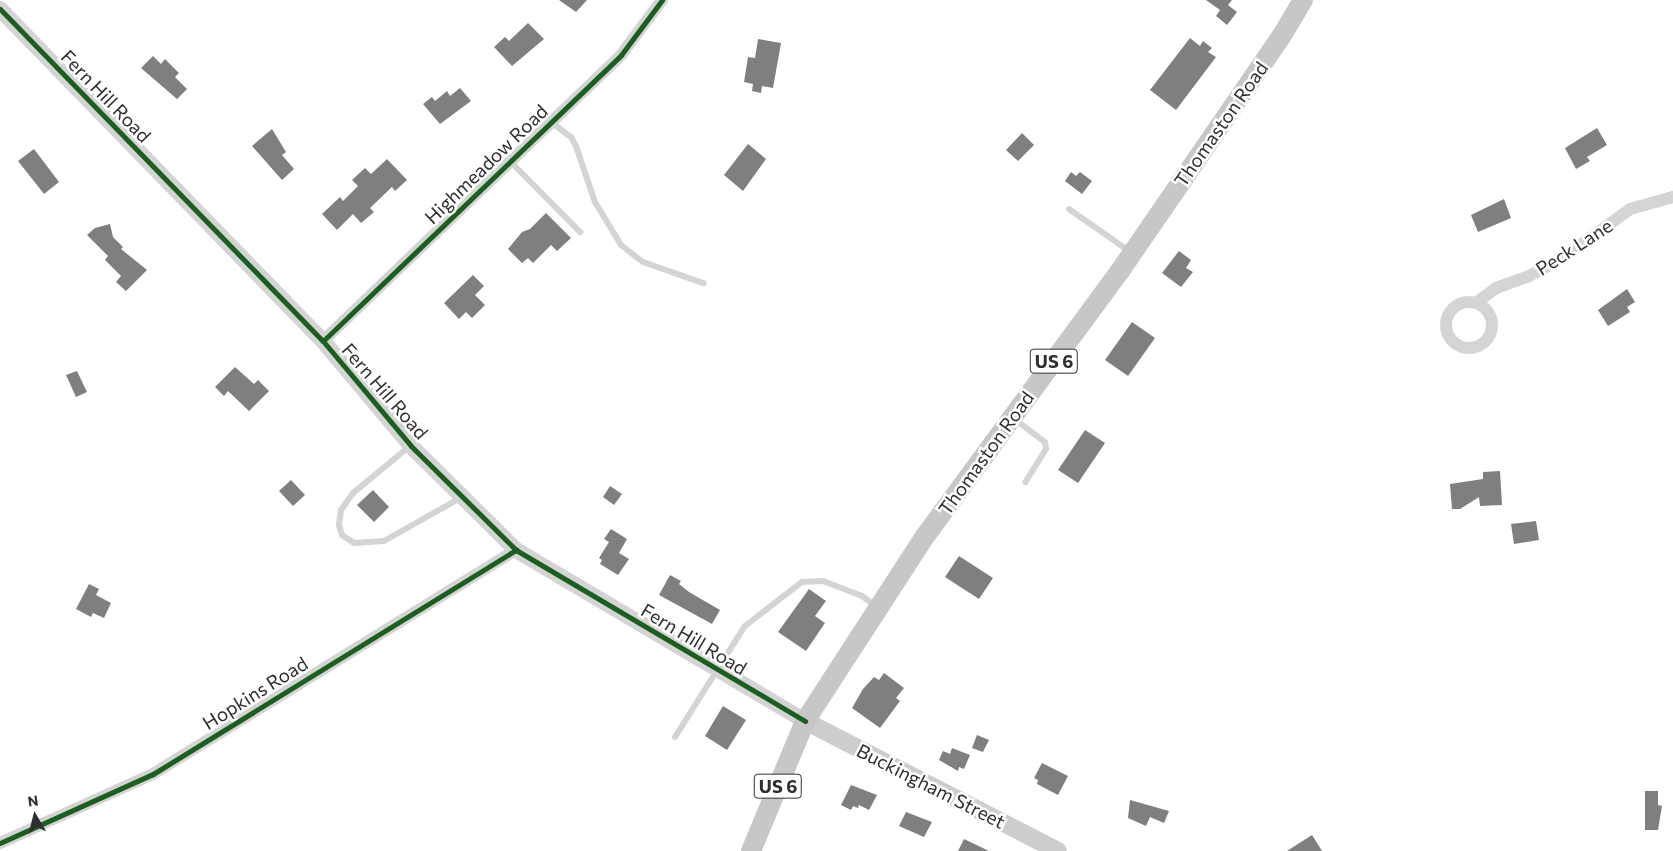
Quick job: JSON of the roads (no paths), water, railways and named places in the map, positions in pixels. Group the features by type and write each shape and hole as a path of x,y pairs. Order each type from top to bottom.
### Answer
{"main road":[{"name":"Thomaston Road","path":"751,851 804,721 926,535 1132,253 1281,37 1303,0"},
{"name":"Buckingham Street","path":"804,721 1058,851"}],"street":[{"name":"Highmeadow Road","path":"323,341 621,55 662,0"},
{"name":"Fern Hill Road","path":"0,8 323,341 411,446 516,550 804,721"},
{"name":"Peck Lane","path":"1477,302 1496,288 1529,276 1564,257 1630,208 1673,196"},
{"name":"Hopkins Road","path":"0,843 153,774 516,550"}],"lane":[{"path":"551,122 571,137 595,202 621,244 643,262 704,283"},
{"path":"510,161 580,232"},
{"path":"1068,209 1132,253"},
{"path":"1012,417 1045,442 1046,449 1025,482"},
{"path":"411,446 353,493 341,510 339,525 342,535 359,544 384,541 462,497"},
{"path":"675,738 719,671 745,626 802,582 823,581 862,596 879,608"}]}
